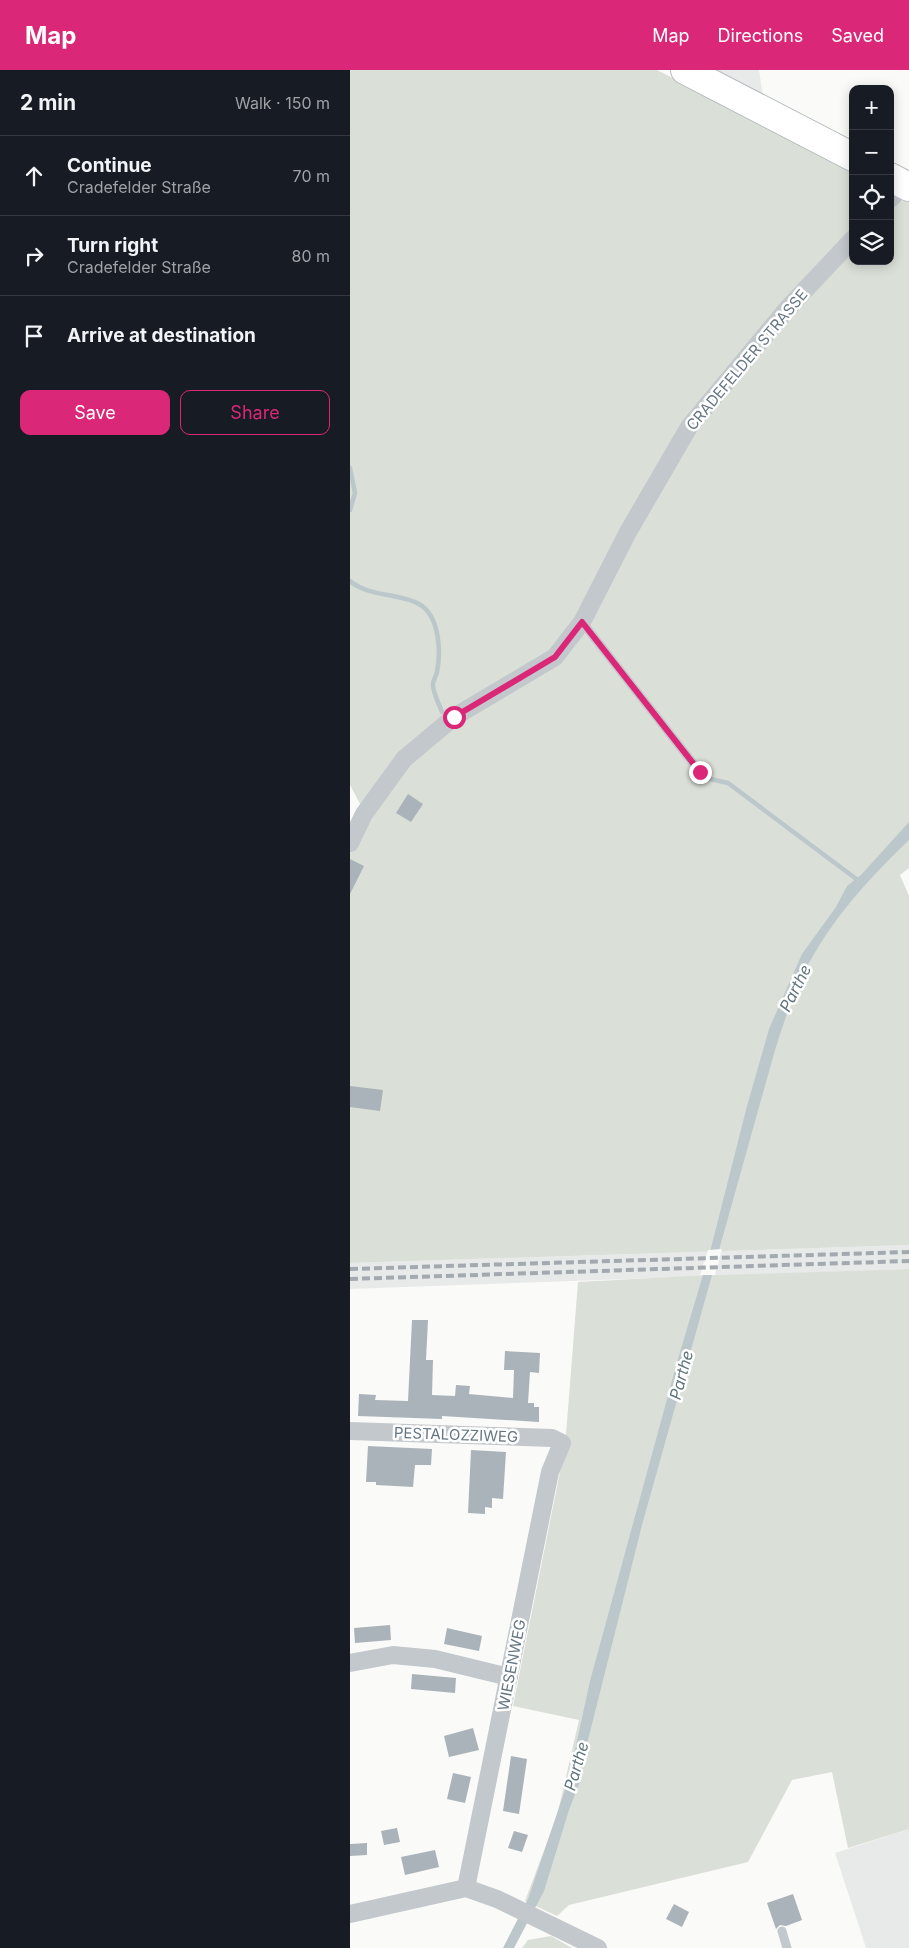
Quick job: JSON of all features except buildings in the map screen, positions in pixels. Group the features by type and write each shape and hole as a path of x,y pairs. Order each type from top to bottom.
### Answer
{"main road":[{"path":"685,70 849,156"}],"street":[{"name":"CRADEFELDER STRASSE","path":"350,843 364,814 404,759 454,717 555,657 582,622 628,532 689,427 787,309 849,243"},
{"name":"PESTALOZZIWEG","path":"350,1431 552,1438 562,1443"},
{"name":"WIESENWEG","path":"466,1888 550,1472 562,1443"},
{"path":"350,1663 393,1655 434,1659 510,1677"},
{"path":"350,1914 466,1888 497,1899 598,1948"}],"lane":[{"path":"582,622 700,772"},
{"path":"782,1931 787,1948"}],"shaded area":[{"path":"350,70 657,70 849,168 849,235 790,305 849,250 849,265 894,265 894,205 897,202 909,200 909,868 900,875 909,896 909,1245 350,1263 350,843 365,813 350,785"},
{"path":"699,70 759,70 764,103"},
{"path":"909,1245 909,1269 350,1289 350,1263"},
{"path":"909,1269 909,1829 848,1848 832,1772 792,1780 748,1862 569,1905 557,1916 525,1901 557,1816 579,1720 513,1706 565,1447 578,1282 691,1276"},
{"path":"909,1829 909,1948 866,1948 835,1853"},
{"path":"551,1936 572,1948 522,1948 528,1940"}],"water":[{"name":"Parthe","path":"909,822 909,840 846,907 808,964 789,1009 775,1050 642,1525 587,1744 580,1781 544,1891 514,1948 503,1948 528,1899 569,1778 590,1681 678,1359 711,1248 747,1106 769,1029 802,954 836,907 847,886 861,875"}],"pier":[{"path":"722,1249 715,1275 700,1275 708,1250"}],"waterway":[{"path":"350,468 355,493 350,510"},
{"path":"350,581 366,590 403,598 419,604 431,617 439,645 437,672 433,686 442,712"},
{"path":"706,778 728,783 859,881"}],"railway":[{"path":"350,1269 909,1252"},
{"path":"350,1279 909,1261"}],"route":[{"path":"454,717 555,657 582,622 642,701 700,772"}]}
